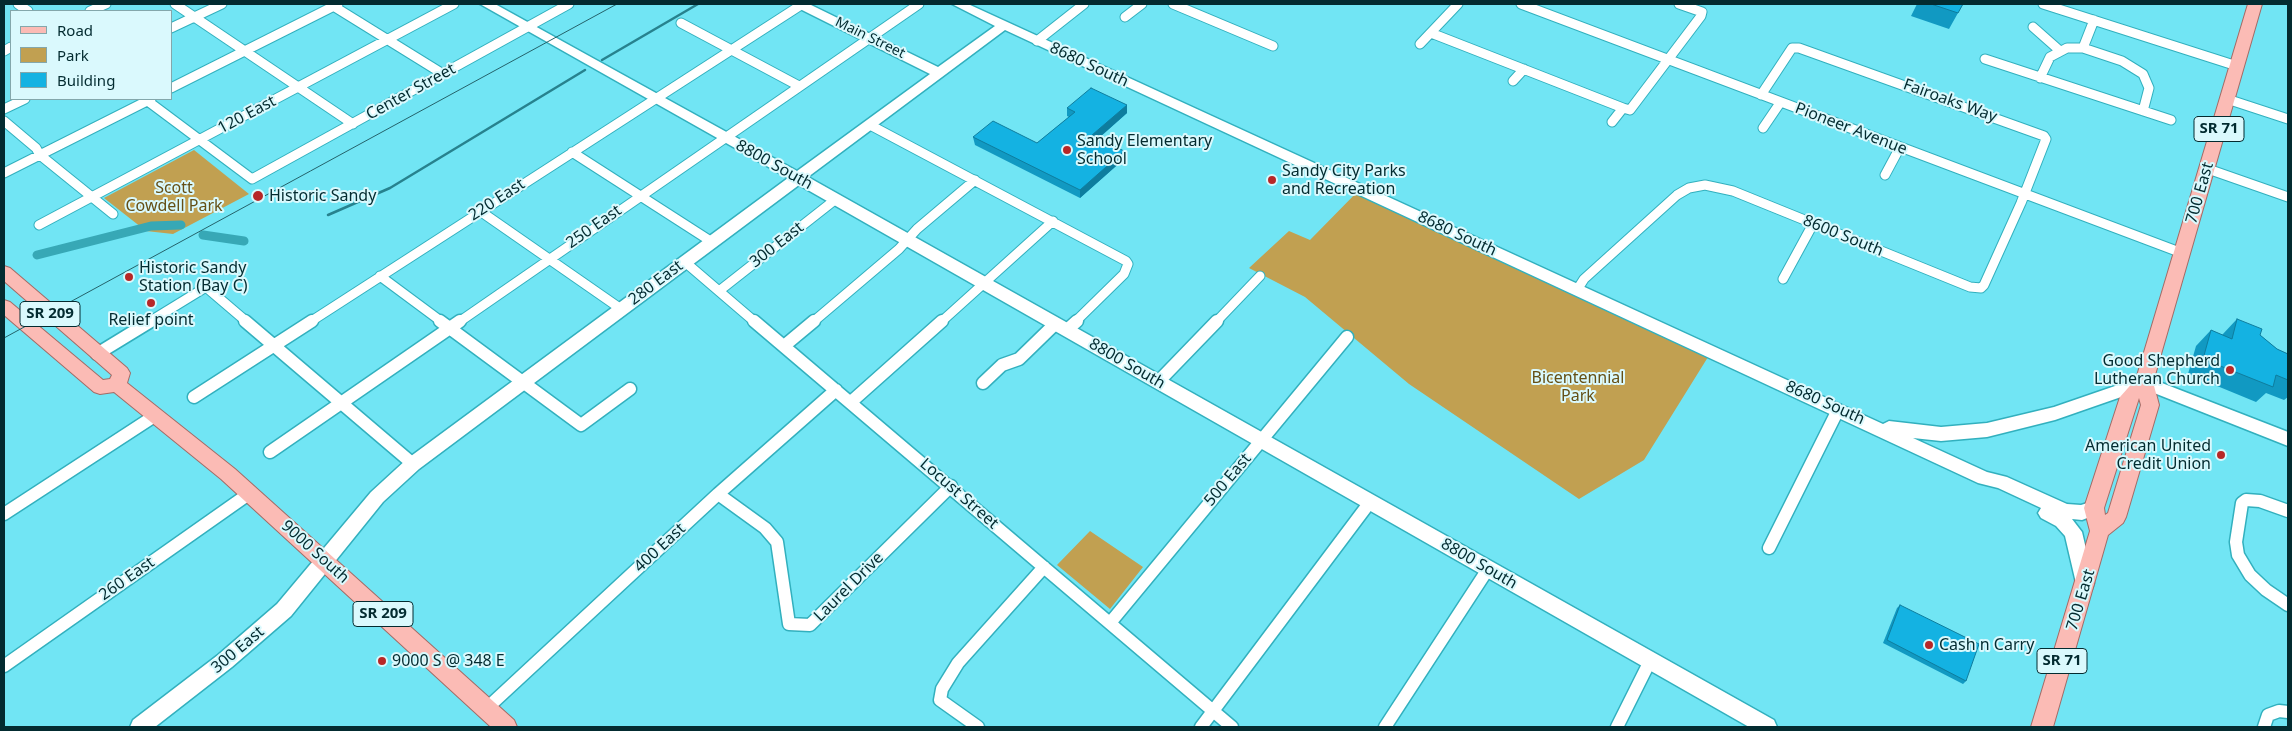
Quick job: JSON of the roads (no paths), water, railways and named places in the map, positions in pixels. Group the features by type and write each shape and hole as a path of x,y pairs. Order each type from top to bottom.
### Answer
{"main road":[{"name":"700 East","path":"2042,727 2086,584 2100,531 2094,508 2129,397 2144,382 2255,4"},
{"path":"4,273 10,298 4,307"},
{"name":"9000 South","path":"4,273 121,373 118,384 250,492 506,727"},
{"name":"SR 209","path":"4,307 100,387 118,384"},
{"name":"700 East","path":"2100,531 2116,517 2141,436 2150,405 2144,382"}],"street":[{"path":"92,10 106,4"},
{"path":"175,4 353,124"},
{"path":"172,28 222,4"},
{"path":"172,88 334,4 443,74"},
{"name":"120 East","path":"39,225 454,4"},
{"name":"8800 South","path":"486,4 836,199 1767,727"},
{"name":"Center Street","path":"200,140 252,178 569,4"},
{"name":"Main Street","path":"801,4 939,73"},
{"name":"220 East","path":"194,397 801,4"},
{"name":"250 East","path":"270,452 919,4"},
{"name":"8680 South","path":"958,4 1984,478"},
{"path":"1037,40 1084,4"},
{"path":"1125,17 1142,4"},
{"path":"1174,4 1274,46"},
{"path":"1420,44 1458,4"},
{"name":"Pioneer Avenue","path":"1521,4 2182,253"},
{"path":"1431,33 1630,110 1702,16 1702,12 1679,4"},
{"path":"2043,4 2237,66"},
{"path":"2082,48 2094,20"},
{"path":"681,23 799,86"},
{"name":"280 East","path":"325,560 377,497 413,464 1004,25"},
{"path":"2033,27 2059,50"},
{"name":"Fairoaks Way","path":"1760,95 1792,48 1795,48 2044,136 2046,139 2024,194"},
{"path":"2040,78 2050,57 2059,50 2082,48 2122,61 2138,70 2149,84 2147,98 2142,111"},
{"path":"1985,59 2171,120"},
{"path":"1513,81 1524,69"},
{"path":"2227,99 2288,119"},
{"path":"4,109 23,100"},
{"path":"4,173 146,100"},
{"path":"149,100 200,140"},
{"path":"1763,128 1780,102"},
{"path":"1612,122 1623,108"},
{"path":"4,122 36,148 40,155 113,214"},
{"path":"870,125 1121,257 1128,264 1124,274 1061,327 1019,359 1002,364 982,383"},
{"path":"1885,175 1900,147"},
{"path":"572,152 712,242"},
{"path":"2208,169 2288,197"},
{"path":"784,346 975,180"},
{"name":"8600 South","path":"1577,290 1584,279 1682,191 1697,186 1714,186 1733,191 1970,287 1981,288 1986,282 2024,194"},
{"name":"300 East","path":"719,291 836,199"},
{"path":"480,211 621,309"},
{"path":"851,402 1053,221"},
{"path":"1783,279 1813,224"},
{"name":"Locust Street","path":"685,262 951,486 1232,727"},
{"path":"380,276 581,425 630,389"},
{"path":"1158,382 1260,276"},
{"path":"97,354 206,286 413,464"},
{"name":"500 East","path":"1110,623 1347,337"},
{"path":"1874,426 1941,434 1987,430 2055,413 2144,382 2288,439"},
{"name":"400 East","path":"486,709 718,494 836,390"},
{"path":"1769,548 1838,410"},
{"path":"4,514 156,416"},
{"path":"1984,478 2001,482 2065,511 2082,513 2094,508"},
{"path":"1984,478 1998,489 2067,524 2075,536 2086,584"},
{"name":"Laurel Drive","path":"718,494 765,528 776,542 789,624 810,625 951,486"},
{"name":"260 East","path":"4,666 250,492"},
{"path":"2288,511 2252,500 2242,503 2236,542 2238,555 2245,569 2257,582 2288,605"},
{"path":"1200,727 1214,711 1370,502"},
{"name":"300 East","path":"140,727 266,628 298,595 325,560"},
{"path":"978,727 940,700 942,689 958,663 1044,567"},
{"path":"1385,727 1488,569"},
{"path":"1616,727 1650,661"},
{"path":"2264,727 2268,715 2273,712 2288,712"}],"waterway":[{"path":"602,60 698,4"},
{"path":"328,215 390,188 585,70"},
{"path":"37,255 151,226 181,225"},
{"path":"203,235 244,241"}],"tram line":[{"path":"4,338 617,4"}],"place":[{"name":"Sandy Elementary School","path":"1067,150"},
{"name":"Sandy City Parks and Recreation","path":"1272,180"},
{"name":"Historic Sandy","path":"258,196"},
{"name":"Historic Sandy Station (Bay C)","path":"129,277"},
{"name":"Relief point","path":"151,303"},
{"name":"Good Shepherd Lutheran Church","path":"2230,370"},
{"name":"American United Credit Union","path":"2221,455"},
{"name":"Cash n Carry","path":"1929,645"},
{"name":"9000 S @ 348 E","path":"382,661"}],"park label":[{"name":"Scott Cowdell Park","path":"174,197"},
{"name":"Bicentennial Park","path":"1578,387"}]}
